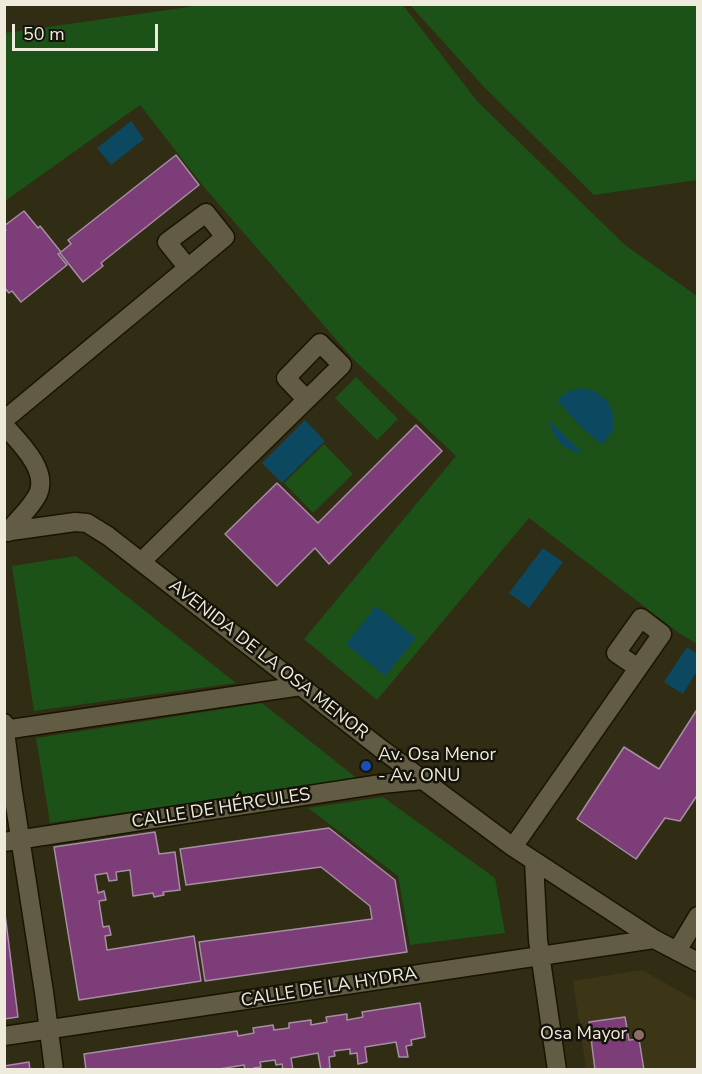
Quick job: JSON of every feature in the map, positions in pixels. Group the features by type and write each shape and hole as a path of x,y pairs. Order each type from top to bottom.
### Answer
{"street":[{"path":"4,420 188,268"},
{"path":"142,561 306,399"},
{"path":"4,425 28,453 41,482 34,500 6,532"},
{"name":"AVENIDA DE LA OSA MENOR","path":"6,532 87,522 142,561 513,848 654,939 698,962"},
{"path":"513,848 638,668"},
{"path":"54,1070 44,993 12,840 5,728 301,686"},
{"name":"CALLE DE HÉRCULES","path":"12,840 381,784 423,780"},
{"path":"534,861 538,940 557,1070"},
{"path":"677,951 698,916"},
{"name":"CALLE DE LA HYDRA","path":"4,1036 654,939"}],"shaded area":[{"name":"Osa Mayor","path":"642,970 697,1001 697,1069 586,1069 573,981"}],"green space":[{"path":"202,5 403,5 477,101 625,245 697,296 697,644 679,633 529,518 377,700 304,639 456,456 353,359 204,187 140,105 5,201 5,33"},
{"path":"410,5 697,5 697,180 594,195 484,87"},
{"path":"356,377 398,419 377,440 335,398"},
{"path":"324,444 353,474 313,513 284,483"},
{"path":"76,556 236,683 34,711 12,566"},
{"path":"262,703 358,779 50,823 36,738"},
{"path":"383,797 495,878 505,933 410,945 398,876 308,808"}],"water":[{"path":"131,121 144,139 111,165 97,148"},
{"path":"580,388 595,391 608,402 613,414 613,430 602,445 580,426 557,400 567,392"},
{"path":"305,420 325,441 282,483 262,463"},
{"path":"549,420 583,453 564,446 553,433"},
{"path":"543,548 563,562 529,608 509,593"},
{"path":"376,606 416,638 385,676 346,644"},
{"path":"687,647 697,654 697,671 683,694 664,682"}],"building":[{"path":"176,155 199,185 101,263 103,266 83,282 60,253 58,254 67,265 21,302 12,291 9,293 4,287 4,232 6,230 4,226 24,211 38,228 40,226 61,252 71,244 68,240"},
{"path":"416,425 442,451 329,564 315,548 277,586 225,534 277,483 318,523"},
{"path":"698,708 698,794 680,821 665,818 636,859 577,819 624,747 659,769"},
{"path":"329,828 395,880 407,952 205,981 199,942 372,919 370,906 321,867 186,885 180,849"},
{"path":"155,832 159,854 175,852 180,890 163,892 164,895 154,897 153,893 133,896 130,870 116,872 117,880 109,881 107,873 95,875 98,893 104,891 106,900 99,901 103,927 109,926 111,935 105,936 107,950 194,936 201,981 79,1000 54,847"},
{"path":"4,906 18,1017 4,1019"},
{"path":"420,1003 425,1037 411,1040 412,1045 406,1046 408,1057 399,1057 396,1042 365,1047 367,1062 358,1064 357,1053 350,1054 350,1049 334,1051 335,1056 329,1057 330,1068 321,1070 318,1053 291,1058 293,1070 283,1070 282,1064 276,1065 275,1060 260,1062 261,1067 254,1068 255,1070 245,1070 244,1065 213,1070 86,1070 84,1054 237,1031 238,1036 254,1033 253,1028 273,1025 274,1030 289,1028 289,1023 311,1020 311,1025 327,1022 326,1017 347,1014 347,1020 363,1017 362,1012"},
{"path":"625,1017 629,1040 639,1039 644,1070 595,1070 589,1022"},
{"path":"29,1062 30,1070 4,1070 4,1066"}],"place":[{"name":"Av. Osa Menor - Av. ONU","path":"366,766"},
{"name":"Osa Mayor","path":"639,1035"}]}
